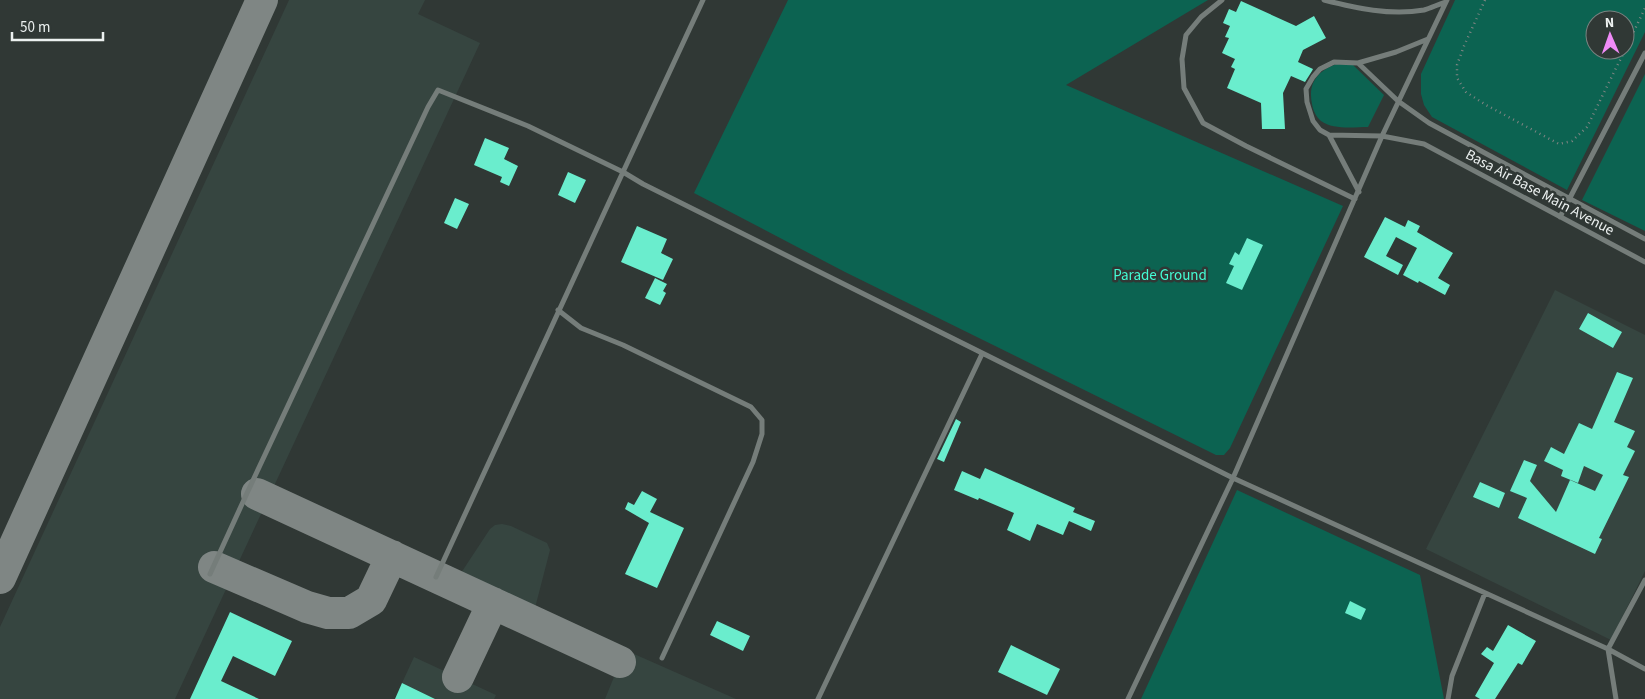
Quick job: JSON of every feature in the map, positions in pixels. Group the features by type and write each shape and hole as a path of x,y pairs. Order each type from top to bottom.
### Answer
{"lane":[{"path":"436,577 703,0"},
{"path":"1222,0 1201,17 1186,35 1182,59 1184,88 1203,123 1355,199"},
{"path":"1324,0 1358,9 1392,12 1425,10 1446,1"},
{"path":"1128,699 1233,478 1382,136 1446,1"},
{"path":"1382,136 1329,135 1320,130 1313,121 1306,102 1306,90 1320,69 1334,62 1358,63 1396,52 1428,39"},
{"path":"1560,217 1645,52"},
{"path":"1358,63 1398,101"},
{"path":"210,574 358,254 428,107 438,90 528,126 1233,478 1608,649 1645,669"},
{"name":"Basa Air Base Main Avenue","path":"1398,101 1429,123 1645,239"},
{"path":"1329,135 1358,192"},
{"name":"Basa Air Base Main Avenue","path":"1382,136 1424,144 1645,262"},
{"path":"558,310 581,328 622,345 751,408 762,420 762,434 753,462 662,658"},
{"path":"818,699 982,354"},
{"path":"1616,699 1608,649 1645,580"},
{"path":"1448,699 1452,676 1485,593"}],"path":[{"path":"1485,0 1457,65 1458,78 1466,92 1486,105 1559,144 1572,141 1586,127 1620,60"},
{"path":"1635,29 1645,8"}],"shaded area":[{"path":"289,0 425,0 418,14 480,43 175,699 0,699 0,627"},
{"path":"1555,290 1645,335 1645,571 1611,640 1426,549"},
{"path":"495,525 511,526 547,543 550,550 535,608 461,573 490,529"},
{"path":"625,650 736,699 605,699"},
{"path":"414,657 496,695 494,699 435,699 402,683"}],"green space":[{"name":"Parade Ground","path":"788,0 1208,0 1066,85 1343,206 1230,448 1224,455 1216,455 845,272 694,193"},
{"path":"1455,0 1645,0 1645,32 1635,52 1635,10 1585,10 1585,60 1631,60 1567,190 1432,117 1424,105 1421,94 1421,74"},
{"path":"1343,62 1353,65 1384,95 1368,127 1331,126 1321,121 1314,111 1311,96 1317,76 1328,68"},
{"path":"1645,74 1645,231 1582,200"},
{"path":"1237,490 1420,575 1444,699 1141,699"}],"building":[{"path":"1241,1 1296,26 1314,16 1326,38 1303,50 1298,62 1313,69 1305,82 1291,76 1283,93 1285,129 1262,129 1261,103 1227,88 1235,69 1231,67 1235,59 1222,53 1229,38 1225,37 1230,26 1223,23 1229,9 1236,12"},
{"path":"485,138 509,148 504,159 518,166 509,186 500,182 502,177 474,165"},
{"path":"568,172 586,180 575,203 558,195"},
{"path":"455,198 469,204 457,229 444,223"},
{"path":"1385,217 1405,227 1408,220 1420,226 1417,232 1453,253 1438,278 1450,285 1445,295 1403,275 1417,248 1396,237 1386,256 1403,265 1398,275 1364,257"},
{"path":"637,226 667,239 661,253 673,259 663,280 621,262"},
{"path":"1247,238 1263,245 1242,290 1226,283 1234,266 1229,264 1235,252 1239,255"},
{"path":"655,278 667,284 663,291 666,293 660,305 645,298"},
{"path":"1588,313 1622,332 1613,348 1579,329"},
{"path":"1617,372 1633,378 1614,422 1635,431 1627,447 1635,451 1623,475 1629,477 1599,538 1602,539 1595,554 1518,518 1527,498 1510,491 1524,460 1537,465 1530,481 1556,512 1570,480 1595,491 1603,475 1584,466 1578,483 1561,476 1563,470 1544,461 1551,447 1564,454 1579,423 1592,429"},
{"path":"956,419 961,422 944,462 937,459"},
{"path":"985,468 1075,508 1073,512 1095,521 1091,531 1069,521 1063,535 1037,524 1030,541 1007,530 1014,513 954,490 962,471 980,479"},
{"path":"1480,482 1505,493 1499,508 1473,497"},
{"path":"642,491 657,499 650,512 684,528 657,588 625,574 649,523 625,509 628,502 634,505"},
{"path":"1350,601 1366,609 1361,620 1345,613"},
{"path":"230,612 292,641 275,676 233,656 221,681 259,699 190,699"},
{"path":"717,621 750,636 743,651 710,635"},
{"path":"1508,625 1536,641 1522,665 1518,663 1495,699 1480,699 1475,696 1494,663 1481,654 1487,647 1493,651"},
{"path":"1011,645 1060,669 1047,695 998,672"},
{"path":"402,683 435,699 395,699"}],"taxiway":[{"path":"0,578 262,0"},
{"path":"257,494 620,662"},
{"path":"214,567 307,607 328,613 349,613 371,600 392,556"},
{"path":"458,677 493,603"}]}
